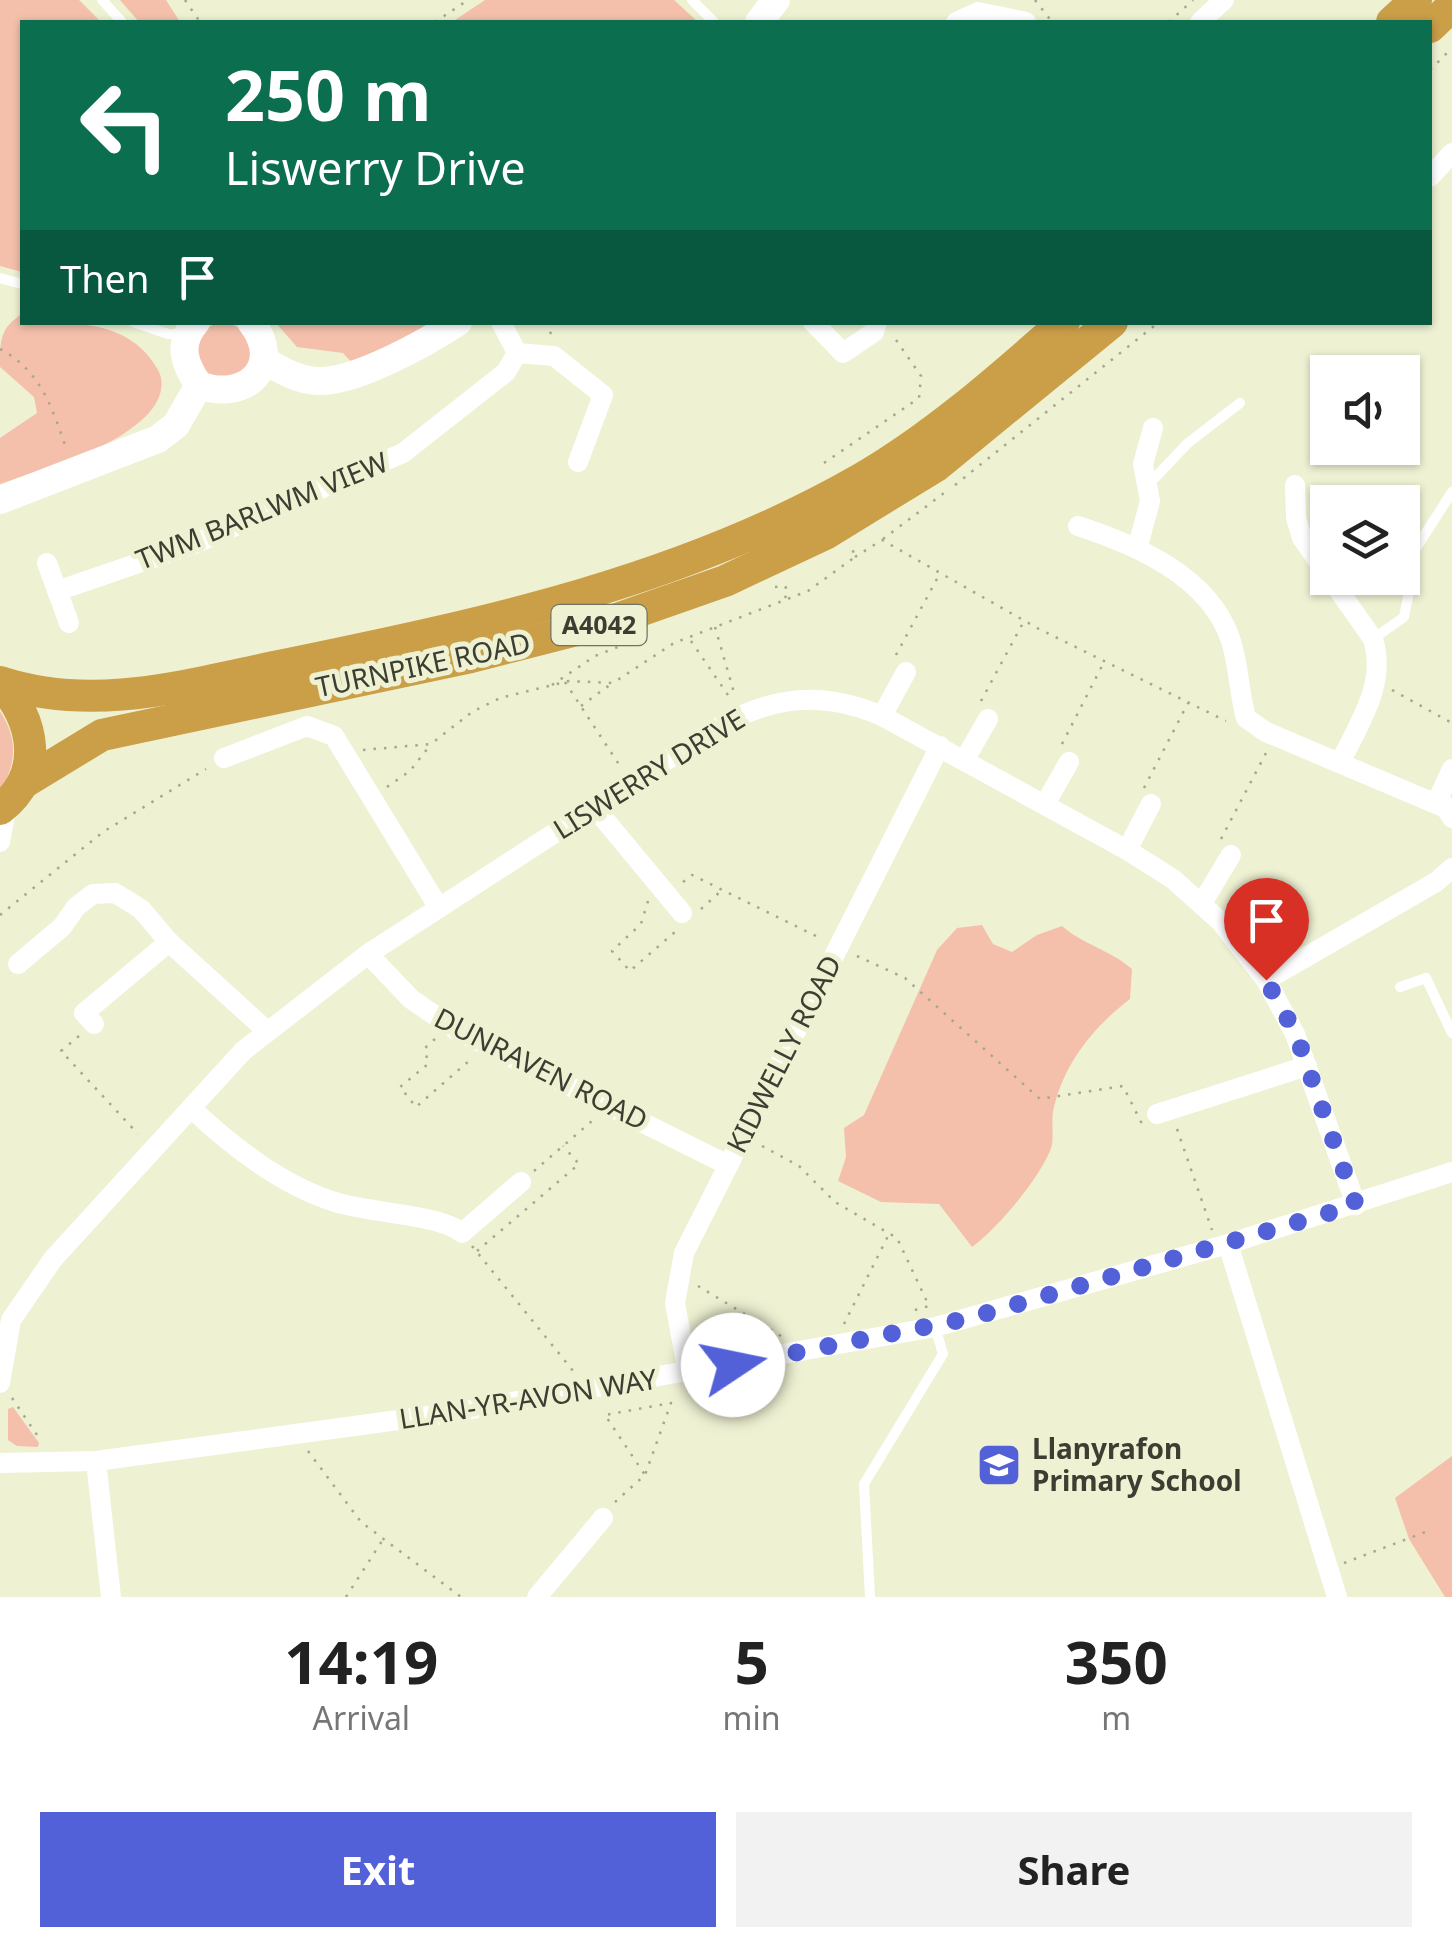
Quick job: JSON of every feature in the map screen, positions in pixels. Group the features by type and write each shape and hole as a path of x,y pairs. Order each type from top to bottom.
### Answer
{"highway":[{"path":"1394,20 1416,0"},
{"path":"1432,25 1452,6"},
{"name":"TURNPIKE ROAD","path":"0,683 60,698 146,693 462,628 654,575 764,530 864,477 922,440 1060,325"},
{"name":"TURNPIKE ROAD","path":"10,799 102,735 472,656 608,622 725,581 825,534 922,475 1038,387 1109,325"},
{"path":"0,683 18,702 30,728 31,756 10,799"}],"main road":[{"path":"192,328 183,353 199,385 214,391 240,389 259,372 264,360 261,335 254,325"},
{"path":"264,360 308,379 346,376 452,325"},
{"path":"0,500 146,445 176,425 199,385"}],"street":[{"path":"1202,20 1224,0"},
{"path":"960,20 978,12 1004,8"},
{"path":"1432,175 1452,154"},
{"path":"504,325 518,353 554,356 602,395 578,462"},
{"path":"816,325 843,354 883,326"},
{"name":"TWM BARLWM VIEW","path":"57,591 194,544 403,453 506,372 518,353"},
{"path":"1138,546 1150,500 1143,464 1153,428"},
{"path":"1295,485 1296,518 1302,538 1373,640 1378,682 1340,764"},
{"path":"1078,526 1138,546 1182,577 1222,621 1230,640 1238,721 1446,812"},
{"path":"47,563 68,623"},
{"path":"882,716 906,672"},
{"name":"LISWERRY DRIVE","path":"0,1380 12,1320 53,1259 266,1031 368,954 439,908 741,714 776,702 820,698 882,716 1126,850 1202,903 1266,980 1296,1034 1356,1205"},
{"path":"964,759 988,719"},
{"path":"224,758 306,726 334,736 439,908"},
{"name":"KIDWELLY ROAD","path":"688,1373 675,1303 684,1253 940,746"},
{"path":"1046,804 1069,762"},
{"path":"1446,812 1439,797 1452,769"},
{"path":"0,842 10,799"},
{"path":"1126,850 1151,804"},
{"path":"595,808 663,891 690,915"},
{"path":"1202,903 1232,856"},
{"path":"1266,980 1436,882 1452,868"},
{"path":"18,964 62,927 68,913 94,894 115,893 141,909 169,942 266,1031"},
{"path":"94,1024 84,1013 169,942"},
{"name":"DUNRAVEN ROAD","path":"368,954 411,999 450,1026 728,1165"},
{"path":"1163,1120 1307,1066"},
{"path":"192,1109 238,1149 312,1194 386,1215 442,1220 462,1234 521,1182"},
{"name":"LLAN-YR-AVON WAY","path":"0,1463 96,1461 688,1373 1223,1246 1452,1172"},
{"path":"1223,1246 1337,1597"},
{"path":"96,1461 111,1597"},
{"path":"537,1597 602,1518"}],"lane":[{"path":"102,0 120,20"},
{"path":"692,0 712,20"},
{"path":"142,325 168,334 192,328"},
{"path":"1147,486 1188,442 1240,403"},
{"path":"1373,640 1404,617 1410,587 1409,559 1452,492"},
{"path":"1400,987 1426,978 1452,1033"},
{"path":"870,1597 864,1484 943,1354 932,1316"}],"path":[{"path":"438,20 468,0"},
{"path":"1035,0 1050,20"},
{"path":"1171,20 1193,0"},
{"path":"1432,68 1452,48"},
{"path":"580,706 674,642 783,603 882,540 1154,325"},
{"path":"824,463 919,398 921,376 883,326"},
{"path":"0,349 17,358 40,384 74,473"},
{"path":"882,540 939,575 1104,662 1238,721"},
{"path":"850,542 855,557"},
{"path":"906,672 892,664 939,575"},
{"path":"988,719 976,711 1024,621"},
{"path":"715,625 741,714"},
{"path":"690,639 741,714"},
{"path":"1069,762 1057,754 1104,662"},
{"path":"373,796 410,771 431,744 486,703 565,682 613,683"},
{"path":"565,682 606,752 634,783"},
{"path":"1378,682 1452,723"},
{"path":"1151,804 1138,799 1188,702"},
{"path":"1232,856 1216,847 1272,743"},
{"path":"346,750 431,744"},
{"path":"0,916 103,832 224,758"},
{"path":"722,890 630,971 612,952 641,924 650,894 692,875 906,978 1040,1099 1123,1086 1129,1091 1142,1131 1163,1120 1223,1246"},
{"path":"94,1024 62,1051 153,1150"},
{"path":"450,1026 425,1048 428,1064 400,1087 416,1107 486,1046"},
{"path":"521,1182 609,1106"},
{"path":"742,1136 799,1166 836,1202 897,1238 932,1316 894,1315"},
{"path":"476,1251 579,1164 563,1146"},
{"path":"859,1324 842,1329 890,1232"},
{"path":"462,1234 588,1390"},
{"path":"678,1274 786,1339"},
{"path":"0,1380 42,1442 72,1462"},
{"path":"602,1518 645,1475 671,1403 604,1415 645,1475"},
{"path":"296,1434 361,1522 461,1597"},
{"path":"1328,1569 1428,1531"},
{"path":"346,1597 383,1540"}],"shaded area":[{"path":"0,0 79,0 99,20 20,20 20,271 0,266"},
{"path":"120,0 166,0 179,20 137,20"},
{"path":"485,0 674,0 696,20 455,20"},
{"path":"20,316 20,325 86,325 132,341 146,353 161,376 157,401 150,412 112,441 0,484 0,438 37,413 34,397 0,367 0,349 9,324"},
{"path":"212,325 234,325 249,340 249,362 234,377 212,377 197,362 197,340"},
{"path":"278,325 426,325 354,365 343,353 297,347"},
{"path":"0,711 10,731 13,751 10,771 0,791"},
{"path":"982,925 993,944 1012,952 1037,935 1062,926 1132,969 1130,999 1092,1035 1064,1079 1053,1112 1051,1147 1044,1163 1016,1203 972,1247 939,1204 881,1202 838,1181 846,1157 844,1128 864,1115 937,950 957,928"},
{"path":"13,1407 38,1447 17,1446 8,1440 8,1409"},
{"path":"1452,1456 1452,1597 1445,1597 1409,1539 1395,1498"}],"place":[{"name":"Llanyrafon Primary School","path":"999,1465"}],"route":[{"path":"733,1365 935,1327 1356,1205 1296,1034 1266,980"}]}
